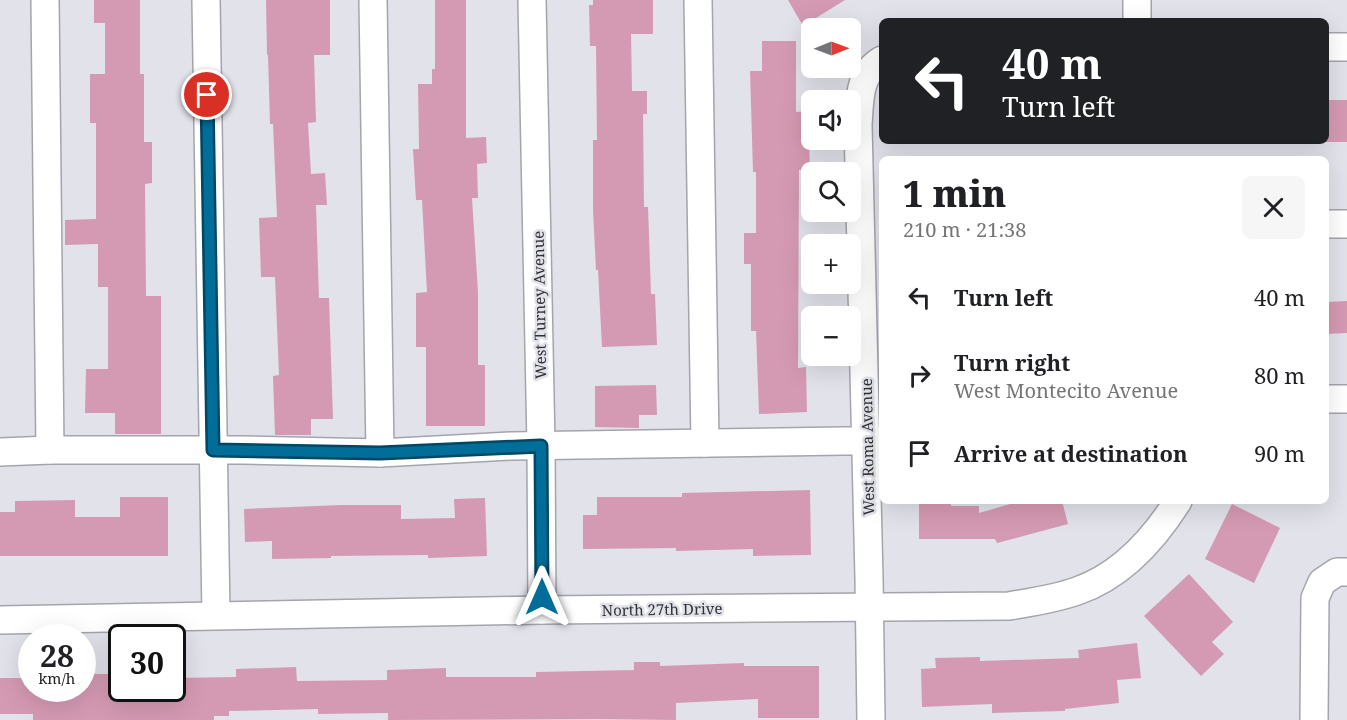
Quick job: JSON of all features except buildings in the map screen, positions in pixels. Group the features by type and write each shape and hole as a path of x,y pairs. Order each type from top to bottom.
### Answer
{"street":[{"path":"45,0 50,450"},
{"path":"206,0 216,615"},
{"path":"373,0 380,453"},
{"name":"West Turney Avenue","path":"532,0 542,610"},
{"path":"698,0 705,443"},
{"path":"1137,0 1137,18"},
{"path":"1329,47 1347,47"},
{"name":"West Roma Avenue","path":"871,720 870,607 874,441 858,125 863,81 876,65"},
{"path":"1329,224 1347,224"},
{"path":"1329,399 1347,399"},
{"path":"0,452 213,450 380,453 541,446 874,441"},
{"name":"North 27th Drive","path":"0,620 542,610 1009,606 1036,602 1078,591 1112,573 1141,550 1176,504"},
{"path":"1314,720 1315,598 1322,582 1337,572 1347,572"}],"route":[{"path":"207,95 213,450 380,453 541,446 542,597"}]}
